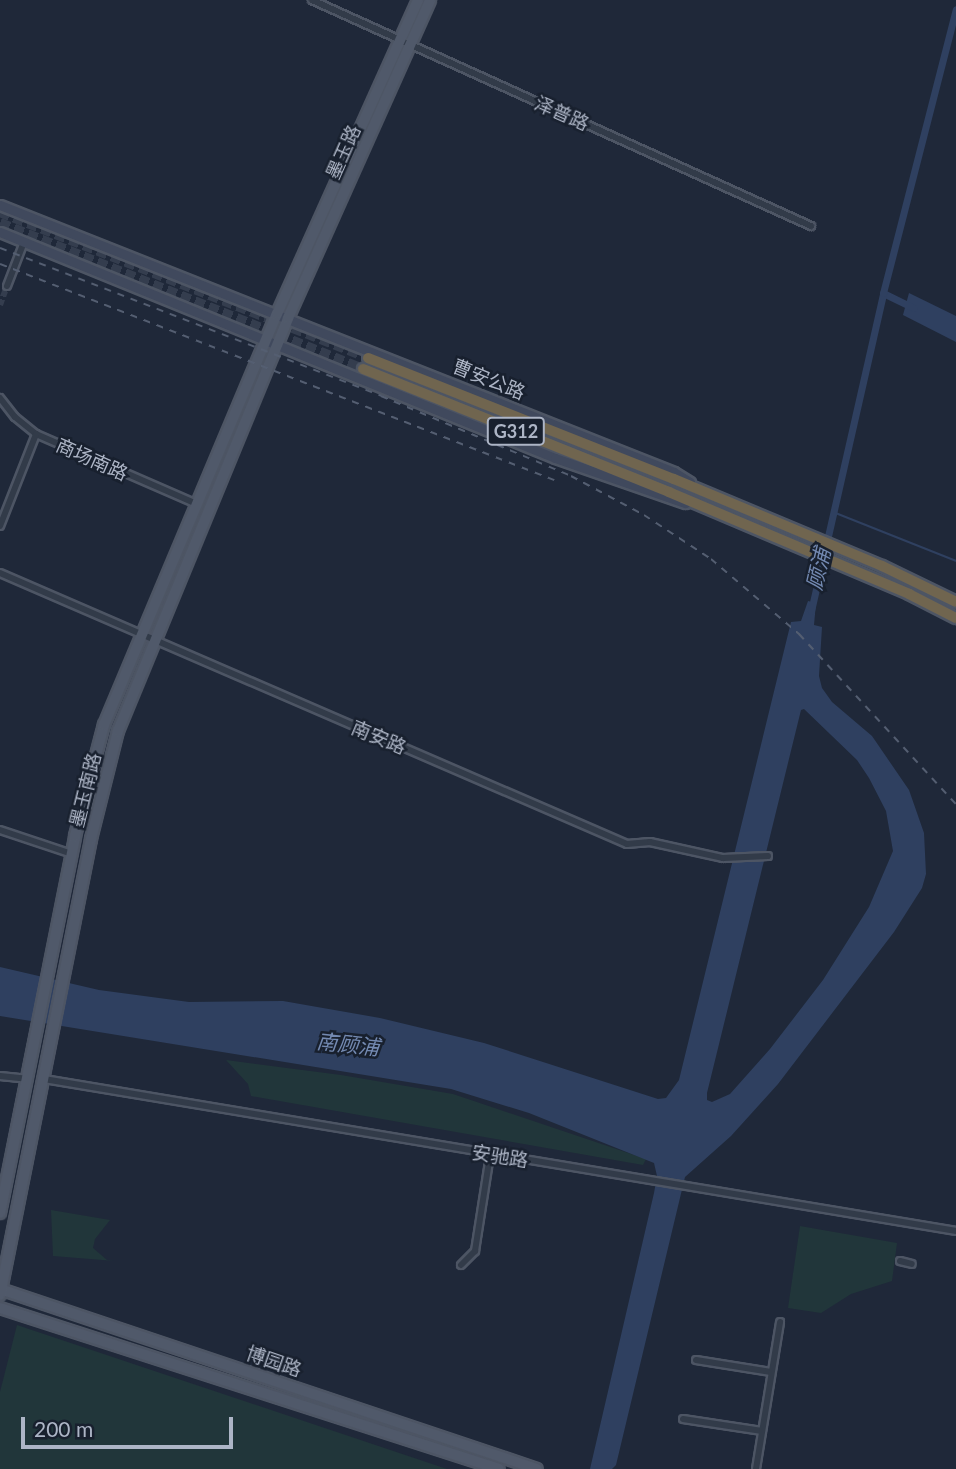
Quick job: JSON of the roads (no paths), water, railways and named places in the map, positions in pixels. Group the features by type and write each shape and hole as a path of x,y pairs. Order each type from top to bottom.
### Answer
{"highway":[{"name":"曹安公路","path":"956,602 713,495 365,364 839,564 956,618"}],"main road":[{"name":"墨玉路","path":"288,318 406,42 418,0"},
{"name":"墨玉路","path":"277,314 406,42 430,0"},
{"name":"曹安公路","path":"0,205 674,472 713,495"},
{"path":"0,232 267,341"},
{"name":"墨玉南路","path":"0,1213 2,1191 37,1033 72,854 104,725 277,314"},
{"name":"墨玉南路","path":"0,1291 91,839 118,731 288,318"},
{"name":"曹安公路","path":"267,341 555,458 662,497 706,508"},
{"name":"博园路","path":"0,1291 537,1469"},
{"name":"博园路","path":"0,1308 499,1469"}],"street":[{"name":"泽普路","path":"312,0 811,226"},
{"path":"7,286 24,242"},
{"name":"商场南路","path":"0,398 15,417 36,434 197,504"},
{"path":"0,526 36,434"},
{"name":"南安路","path":"0,573 627,844 650,842 733,859 768,856"},
{"path":"0,830 72,854"},
{"path":"0,1076 27,1079"},
{"name":"安驰路","path":"44,1079 956,1231"},
{"path":"461,1265 475,1251 490,1155"},
{"path":"900,1261 912,1264"},
{"path":"756,1469 780,1322"},
{"path":"696,1360 771,1373"},
{"path":"682,1419 762,1431"}],"water":[{"path":"909,293 956,316 956,342 903,315"},
{"name":"南顾浦","path":"808,601 816,603 814,625 822,627 819,676 822,688 832,702 872,736 909,790 924,833 926,874 922,888 894,932 778,1084 731,1136 685,1177 616,1465 612,1469 590,1469 654,1193 657,1176 654,1163 529,1113 451,1089 0,1016 0,967 99,990 189,1002 283,1001 380,1018 484,1043 658,1099 666,1098 679,1080 791,622 801,621","holes":["804,709 857,760 886,811 893,851 869,907 823,980 770,1049 730,1094 712,1102 707,1100 801,710"]}],"waterway":[{"name":"顾浦","path":"811,611 883,293 956,9"},
{"path":"883,293 914,308"},
{"path":"833,512 956,561"}],"tunnel":[{"path":"0,212 368,358"},
{"path":"0,223 363,369"},
{"path":"0,305 7,286"}],"railway":[{"path":"0,248 381,396 571,476 644,515 711,559 799,634 956,804"},
{"path":"0,264 554,480"}]}
